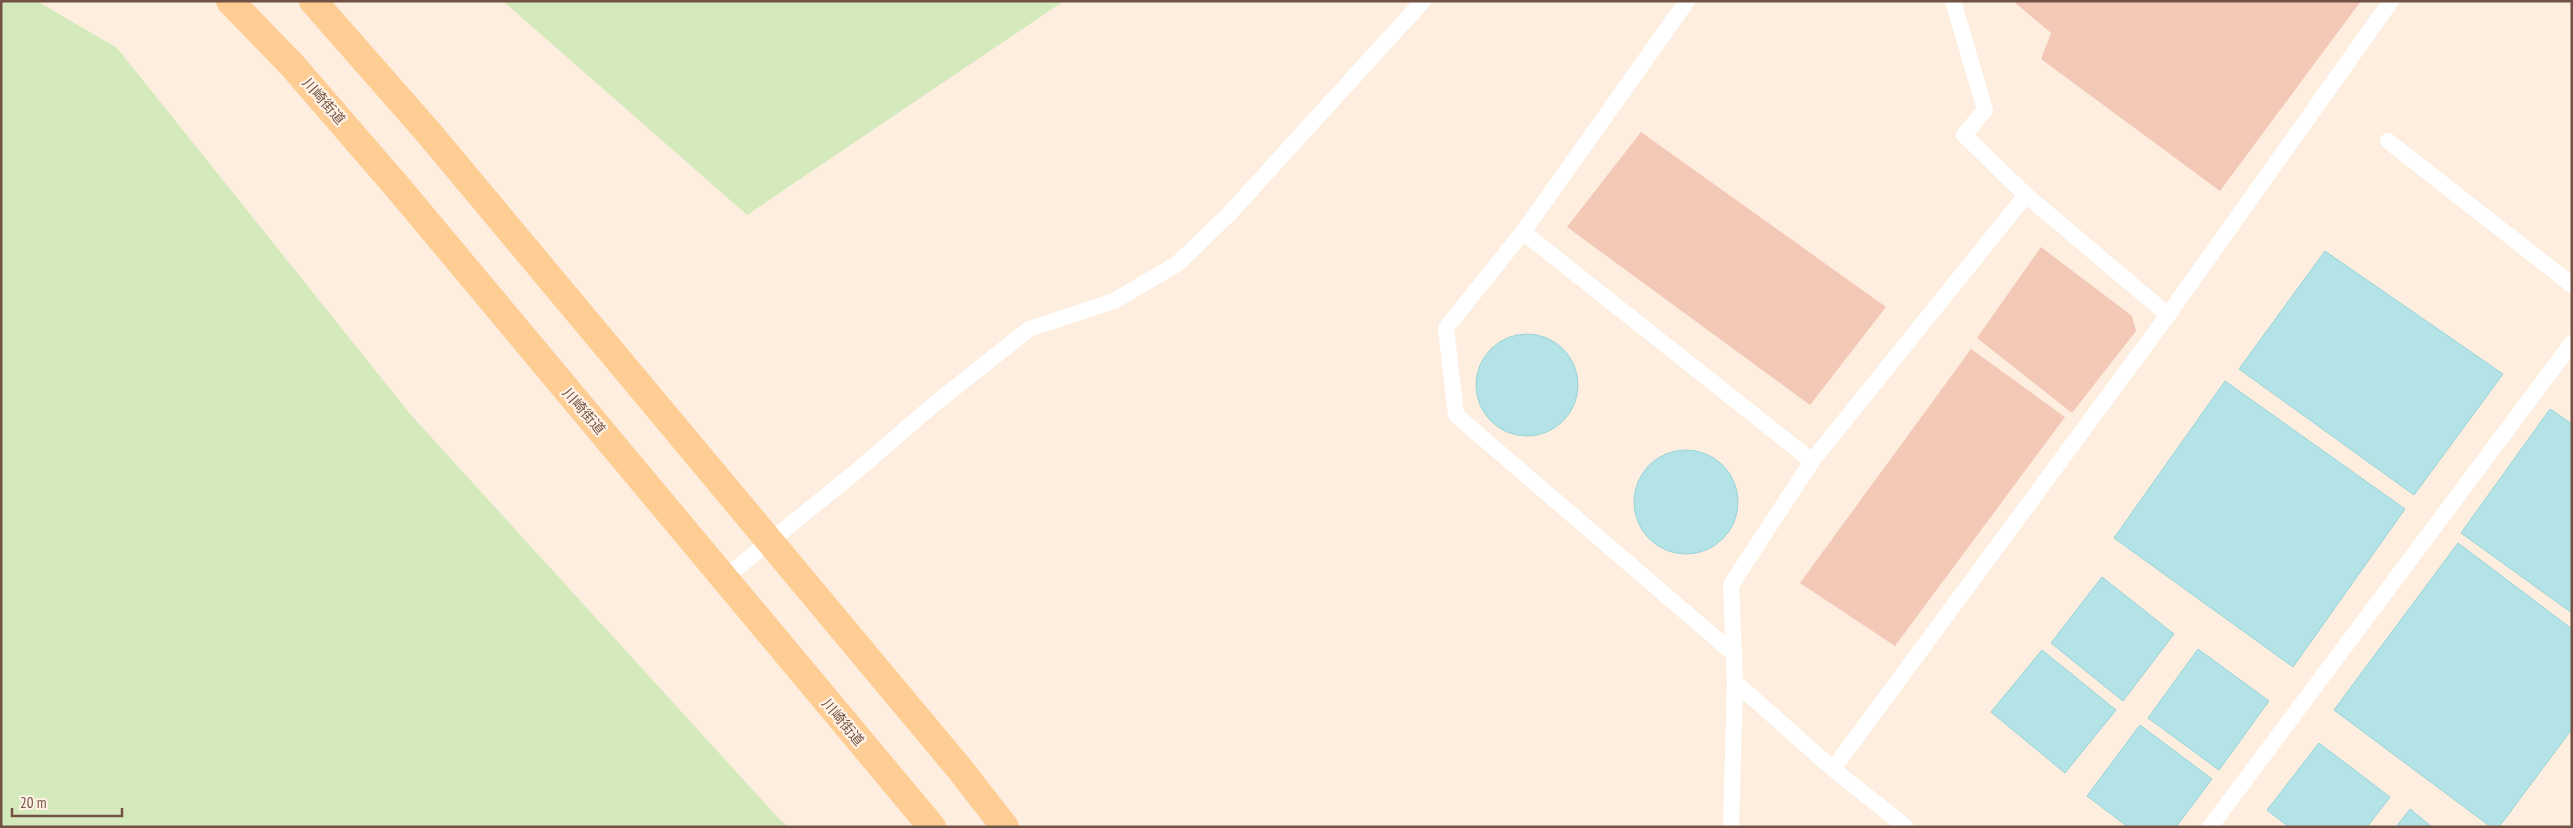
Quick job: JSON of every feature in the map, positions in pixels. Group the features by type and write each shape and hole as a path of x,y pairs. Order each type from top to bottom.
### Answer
{"main road":[{"name":"川崎街道","path":"230,1 292,65 388,176 723,580 932,827"},
{"path":"313,1 428,132 946,753 1005,827"}],"lane":[{"path":"723,580 770,543 932,406 1029,329 1114,301 1177,264 1228,214 1423,1"},
{"path":"1687,1 1523,232 1446,328 1456,415 1734,654"},
{"path":"1953,1 1985,110 1964,134 2026,195 2168,315"},
{"path":"1833,769 2168,315 2391,1"},
{"path":"2388,141 2572,285"},
{"path":"1731,827 1735,682 1731,585 1812,461 2026,195"},
{"path":"1523,232 1812,461"},
{"path":"2210,827 2572,343"},
{"path":"1735,682 1833,769 1906,827"}],"green space":[{"path":"1,1 37,1 117,48 411,415 782,822 789,827 1,827"},
{"path":"503,1 1064,1 747,215"}],"water":[{"path":"2325,251 2503,374 2414,495 2239,369"},
{"path":"1527,334 1547,337 1556,342 1570,356 1575,365 1578,385 1575,405 1570,414 1556,428 1547,433 1527,436 1507,433 1498,428 1484,414 1479,405 1476,385 1479,365 1484,356 1498,342 1507,337"},
{"path":"2225,381 2405,509 2293,667 2114,538"},
{"path":"2550,409 2572,424 2572,613 2461,533"},
{"path":"1686,450 1706,454 1723,465 1734,482 1738,502 1734,522 1723,539 1706,550 1686,554 1666,550 1649,539 1638,522 1634,502 1638,482 1649,465 1666,454"},
{"path":"2458,543 2572,629 2572,729 2499,827 2491,827 2334,710"},
{"path":"2102,577 2174,634 2123,701 2051,643"},
{"path":"2198,649 2269,701 2219,770 2148,718"},
{"path":"2042,650 2116,710 2065,773 1991,712"},
{"path":"2140,725 2212,779 2176,827 2128,827 2087,796"},
{"path":"2319,743 2390,797 2367,827 2289,827 2267,810"},
{"path":"2410,809 2432,827 2396,827"}],"building":[{"path":"2013,1 2361,1 2220,191 2041,59 2051,33"},
{"path":"1641,132 1886,307 1810,405 1567,227"},
{"path":"2041,247 2132,316 2136,331 2072,413 1977,338"},
{"path":"1971,349 2065,417 1895,646 1800,583"}]}
